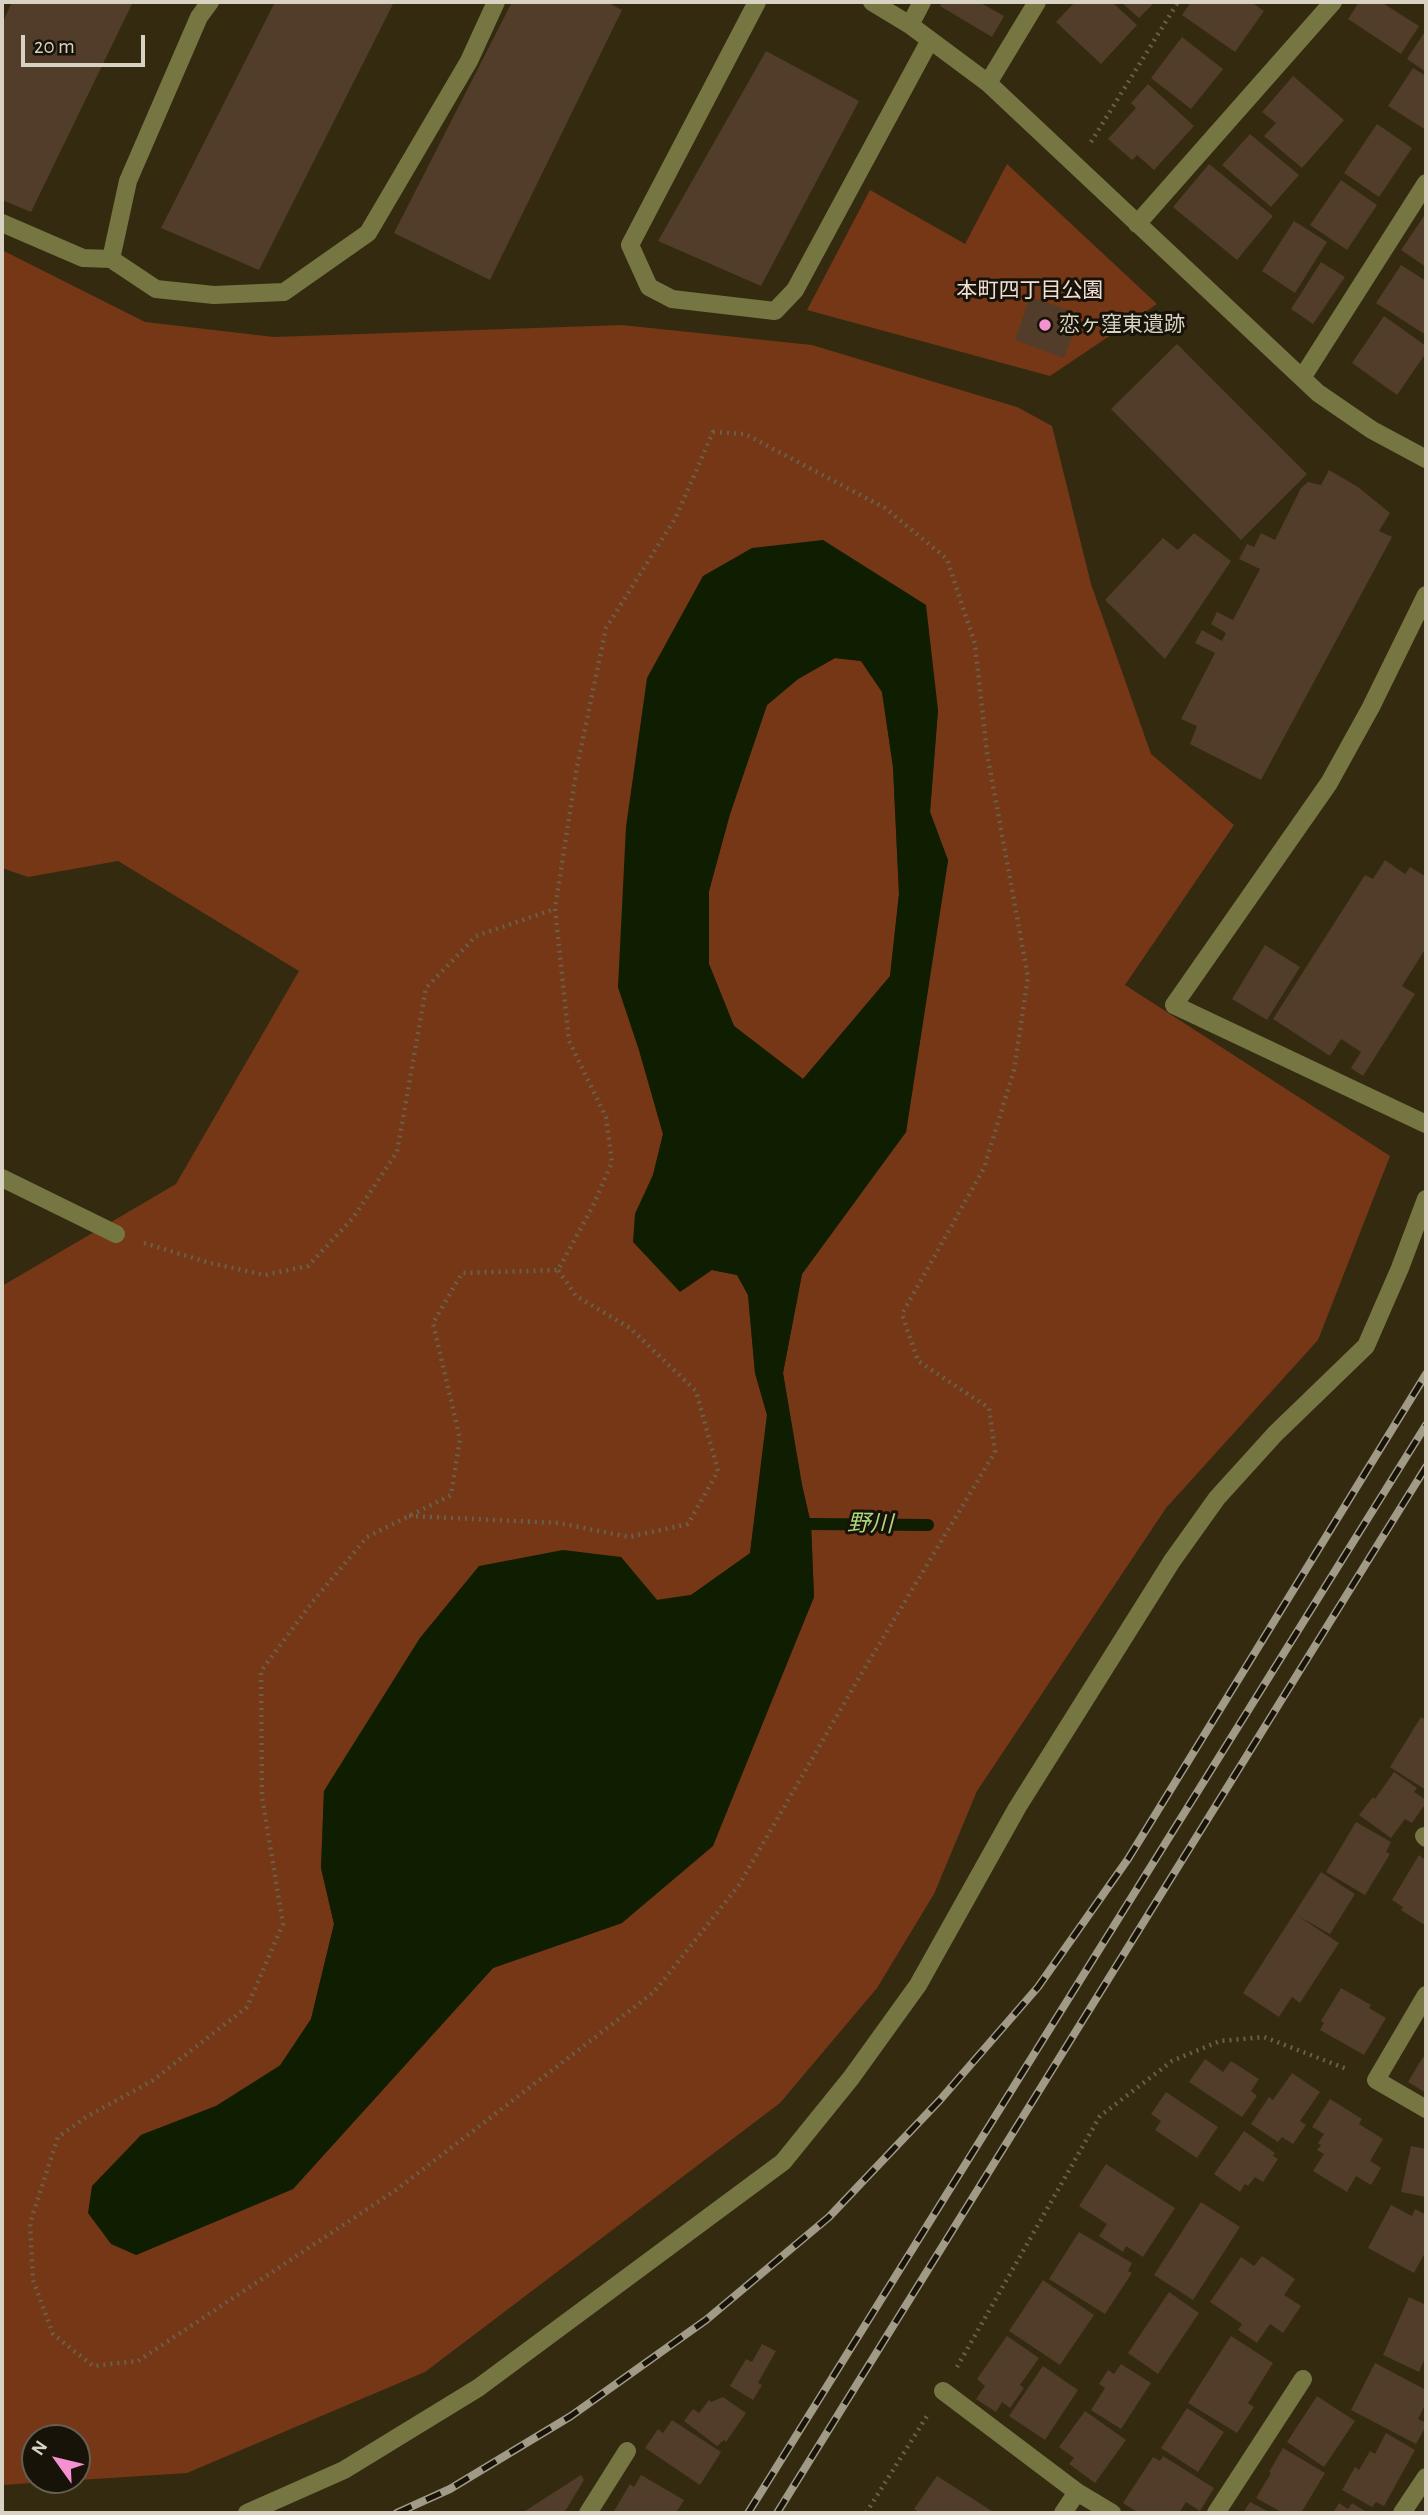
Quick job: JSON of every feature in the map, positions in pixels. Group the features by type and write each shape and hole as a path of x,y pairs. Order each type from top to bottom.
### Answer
{"street":[{"path":"111,259 128,181 199,17 210,2"},
{"path":"2,223 83,258 111,259 156,289 214,295 284,292 368,233 469,61 496,2"},
{"path":"757,2 630,245 649,287 672,299 775,311 795,290 930,40"},
{"path":"872,2 910,25 988,83 1318,393 1372,430 1426,458"},
{"path":"910,25 922,2"},
{"path":"988,83 1037,2"},
{"path":"1138,224 1333,2"},
{"path":"1302,378 1426,183"},
{"path":"1426,595 1371,707 1329,783 1174,1005 1426,1124"},
{"path":"2,1178 116,1234"},
{"path":"247,2513 344,2470 478,2388 783,2162 851,2078 918,1985 1017,1808 1172,1561 1209,1508 1275,1434 1366,1346 1426,1199"},
{"path":"1426,1995 1376,2080 1426,2109"},
{"path":"1216,2513 1303,2379"},
{"path":"943,2391 1077,2492 1112,2513"},
{"path":"588,2513 627,2451"},
{"path":"1402,2513 1426,2477"},
{"path":"1063,2513 1077,2492"}],"path":[{"path":"1076,167 1178,2"},
{"path":"713,432 745,434 885,508 947,559 975,644 987,753 1028,977 1014,1070 984,1168 902,1314 918,1361 989,1408 995,1452 860,1676 739,1885 654,1992 384,2198 138,2361 93,2366 53,2334 33,2280 30,2223 58,2137 86,2117 152,2081 247,2007 283,1924 262,1797 261,1671 314,1600 367,1537 451,1495 460,1439 433,1323 462,1273 558,1269 593,1206 612,1163 606,1117 569,1041 555,909 577,767 606,628 676,517 713,432"},
{"path":"116,1234 210,1263 265,1275 308,1266 353,1217 397,1152 426,988 476,936 555,909"},
{"path":"410,1516 559,1523 629,1537 688,1524 718,1471 696,1391 630,1328 576,1296 558,1269"},
{"path":"866,2513 943,2391 1100,2116 1172,2061 1220,2041 1264,2037 1376,2080"}],"green space":[{"name":"本町四丁目公園","path":"1007,164 1157,304 1050,376 807,310 870,190 965,244"},
{"path":"2,250 145,322 274,337 622,325 812,345 1017,407 1052,426 1091,584 1151,754 1234,825 1125,985 1390,1156 1318,1340 1166,1508 977,1791 934,1894 877,1988 780,2103 425,2372 187,2473 91,2479 91,2424 21,2424 21,2484 2,2485 2,1286 176,1184 299,971 118,861 28,877 2,868","holes":["823,540 938,710 930,812 948,861 906,1132 802,1274 783,1373 811,1524 814,1597 775,1690 622,1923 493,1968 293,2189 136,2255 141,2135 216,2106 280,2065 311,2019 334,1924 321,1868 324,1791 420,1638 479,1567 621,1557 657,1600 691,1595 750,1554 767,1415 755,1373 748,1295 737,1275 712,1270 635,1214 653,1175 663,1134 618,987"]},
{"path":"835,658 861,661 882,692 893,767 899,894 890,977 803,1079 734,1026 709,964 709,891 730,814 767,705 798,679"}],"shaded area":[{"path":"823,540 926,605 938,710 930,812 948,860 906,1132 802,1274 783,1373 811,1524 814,1597 713,1846 622,1923 493,1968 293,2189 136,2255 111,2244 88,2213 92,2186 141,2135 216,2106 280,2066 311,2019 334,1924 321,1868 324,1791 420,1638 479,1566 563,1550 621,1557 657,1600 691,1595 750,1553 767,1415 755,1373 748,1295 737,1275 712,1270 680,1292 633,1242 635,1214 653,1175 663,1134 618,987 626,827 647,678 703,576 752,548","holes":["835,658 861,661 882,692 893,767 899,894 890,976 803,1079 734,1026 709,964 709,891 730,814 767,705 798,679"]}],"building":[{"path":"12,2 133,2 31,212 2,200 2,24"},
{"path":"275,2 394,2 259,270 161,228"},
{"path":"512,2 607,2 622,10 490,280 394,233"},
{"path":"942,2 979,2 1004,16 992,37 940,6"},
{"path":"1075,2 1112,2 1137,25 1101,64 1056,22"},
{"path":"1121,2 1155,2 1139,18"},
{"path":"1191,2 1251,2 1264,11 1235,52 1182,15"},
{"path":"1359,2 1381,2 1419,26 1401,54 1348,19"},
{"path":"1426,30 1426,72 1407,59"},
{"path":"1182,37 1223,69 1191,109 1151,78"},
{"path":"766,51 859,101 761,286 658,241"},
{"path":"1413,68 1426,76 1426,130 1388,106"},
{"path":"1293,76 1344,120 1302,168 1264,136 1276,123 1262,112"},
{"path":"1148,84 1194,126 1154,170 1137,155 1132,160 1108,139 1136,108 1131,103"},
{"path":"1377,124 1412,148 1379,197 1344,173"},
{"path":"1250,134 1299,175 1271,207 1222,165"},
{"path":"1209,164 1273,216 1237,260 1173,207"},
{"path":"1341,180 1377,205 1347,250 1310,225"},
{"path":"1426,213 1426,267 1401,250"},
{"path":"1294,221 1327,242 1295,293 1262,271"},
{"path":"1321,262 1345,277 1313,324 1291,309"},
{"path":"1401,265 1426,281 1426,335 1376,303"},
{"path":"1030,297 1080,314 1064,358 1015,340"},
{"path":"1384,316 1426,346 1426,353 1397,395 1352,363"},
{"path":"1177,344 1307,474 1241,540 1111,409"},
{"path":"1329,470 1358,487 1390,513 1379,531 1392,537 1261,780 1190,744 1197,726 1181,719 1215,653 1195,643 1202,630 1222,641 1226,633 1211,624 1217,612 1233,620 1260,569 1239,559 1247,544 1254,547 1261,533 1275,540 1301,488 1308,482 1321,485"},
{"path":"1194,533 1231,561 1165,659 1105,600 1163,538 1178,550"},
{"path":"1385,860 1405,874 1410,867 1426,877 1426,948 1402,986 1415,994 1363,1076 1351,1068 1361,1052 1341,1039 1330,1056 1273,1019 1365,875 1373,879"},
{"path":"1265,945 1300,967 1267,1020 1232,999"},
{"path":"1421,1717 1426,1720 1426,1790 1390,1767"},
{"path":"1394,1772 1417,1788 1414,1792 1426,1800 1426,1803 1412,1823 1405,1819 1391,1838 1359,1815 1373,1797 1375,1799"},
{"path":"1356,1822 1391,1842 1386,1852 1390,1854 1365,1895 1326,1872"},
{"path":"1419,1855 1424,1859 1426,1856 1426,1926 1401,1910 1403,1907 1392,1900"},
{"path":"1321,1872 1355,1894 1330,1934 1298,1916 1339,1943 1300,2003 1292,1997 1279,2017 1243,1993"},
{"path":"1341,1988 1371,2005 1369,2008 1386,2018 1364,2055 1320,2030 1324,2023 1321,2021"},
{"path":"1423,2057 1426,2059 1426,2093 1408,2082"},
{"path":"1205,2059 1223,2072 1231,2061 1259,2079 1251,2091 1257,2096 1242,2117 1189,2082"},
{"path":"1292,2073 1320,2092 1300,2121 1306,2125 1293,2144 1282,2137 1278,2142 1251,2124 1269,2097 1273,2100"},
{"path":"1166,2092 1218,2127 1197,2158 1155,2130 1161,2121 1151,2114"},
{"path":"1330,2099 1362,2119 1359,2124 1383,2139 1370,2161 1381,2168 1371,2185 1356,2176 1347,2192 1313,2171 1324,2154 1317,2150 1324,2134 1312,2127"},
{"path":"1244,2131 1275,2153 1273,2156 1278,2159 1263,2182 1255,2177 1248,2186 1245,2184 1240,2192 1214,2174"},
{"path":"1411,2146 1426,2149 1426,2197 1401,2192"},
{"path":"1106,2164 1175,2208 1143,2257 1126,2246 1123,2252 1099,2236 1107,2224 1079,2206"},
{"path":"1201,2202 1240,2227 1193,2300 1154,2275"},
{"path":"1391,2205 1412,2216 1415,2209 1426,2215 1426,2251 1414,2273 1368,2248"},
{"path":"1079,2232 1132,2263 1128,2271 1132,2273 1105,2314 1049,2279"},
{"path":"1262,2256 1295,2279 1284,2295 1301,2306 1283,2333 1270,2324 1257,2343 1238,2330 1242,2324 1210,2302 1241,2257 1254,2266"},
{"path":"1043,2280 1094,2315 1060,2365 1009,2331"},
{"path":"1169,2292 1199,2313 1158,2374 1128,2353"},
{"path":"1409,2297 1426,2305 1426,2356 1419,2372 1383,2355"},
{"path":"1007,2336 1039,2358 1020,2385 1024,2388 1010,2408 1002,2402 996,2412 976,2399 985,2386 977,2379"},
{"path":"1231,2336 1273,2363 1248,2403 1254,2407 1237,2433 1188,2403"},
{"path":"762,2344 776,2351 758,2383 762,2385 753,2400 730,2386 746,2359 752,2362"},
{"path":"1375,2363 1426,2390 1426,2403 1418,2419 1426,2423 1426,2426 1416,2444 1351,2410"},
{"path":"1121,2364 1151,2383 1121,2429 1091,2410 1105,2388 1099,2384 1108,2370 1114,2374"},
{"path":"1043,2366 1078,2390 1045,2440 1009,2416"},
{"path":"1317,2396 1355,2421 1324,2467 1287,2442"},
{"path":"723,2397 746,2413 726,2442 724,2440 717,2446 684,2421 693,2409 699,2413 709,2400 711,2402"},
{"path":"1187,2408 1224,2432 1198,2472 1161,2448"},
{"path":"1085,2411 1126,2440 1095,2483 1069,2464 1074,2458 1059,2447"},
{"path":"672,2420 721,2452 700,2485 645,2448 658,2429 663,2433"},
{"path":"1386,2433 1415,2450 1384,2506 1376,2502 1372,2507 1342,2490 1355,2467 1359,2470 1370,2451 1375,2454"},
{"path":"1283,2448 1325,2473 1301,2513 1283,2513 1256,2498"},
{"path":"1163,2456 1214,2488 1200,2511 1186,2502 1179,2513 1139,2513 1123,2503 1153,2457 1160,2461"},
{"path":"581,2475 584,2480 564,2513 526,2513 525,2511"},
{"path":"641,2475 684,2500 676,2513 613,2513 630,2484 634,2487"},
{"path":"937,2476 995,2513 920,2513 914,2509"},
{"path":"1250,2502 1271,2513 1243,2513"},
{"path":"1339,2503 1348,2509 1352,2503 1368,2513 1333,2513"}],"waterway":[{"name":"野川","path":"811,1524 928,1525"}],"railway":[{"path":"397,2513 450,2489 571,2416 706,2320 829,2217 940,2100 1038,1987 1128,1859 1426,1374"},
{"path":"748,2513 1426,1425"},
{"path":"777,2513 1426,1467"}],"place":[{"name":"恋ヶ窪東遺跡","path":"1045,325"}]}
